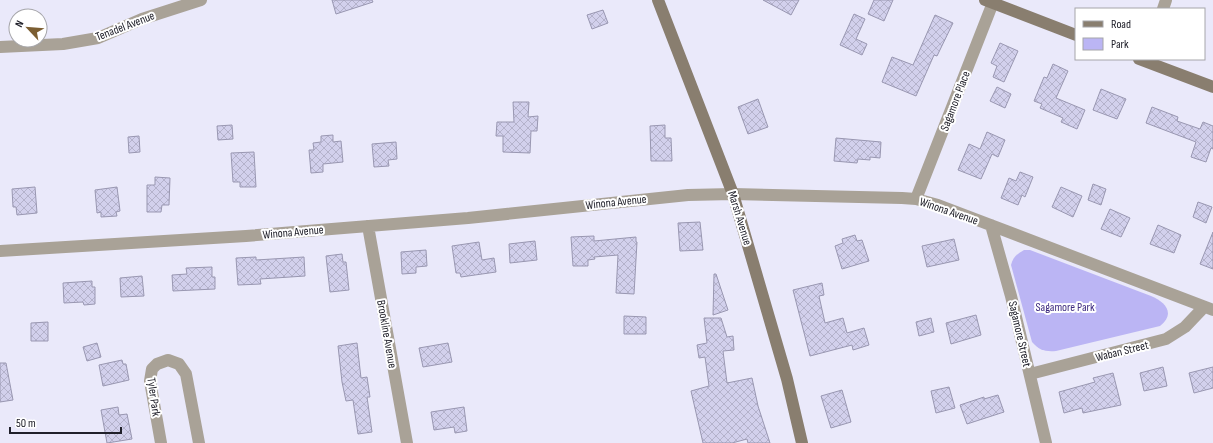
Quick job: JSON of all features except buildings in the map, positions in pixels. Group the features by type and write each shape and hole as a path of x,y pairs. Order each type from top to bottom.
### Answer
{"main road":[{"name":"Marsh Avenue","path":"658,0 733,194 787,379 802,443"},
{"path":"991,1 1075,35"},
{"path":"1145,60 1213,87"}],"street":[{"name":"Tenadel Avenue","path":"0,47 63,44 98,38 142,19 201,0"},
{"name":"Sagamore Place","path":"916,199 991,1"},
{"name":"Winona Avenue","path":"0,251 246,236 468,218 688,195 733,194 902,198 916,199 938,205 1208,308"},
{"name":"Sagamore Street","path":"991,225 1012,296 1046,443"},
{"name":"Brookline Avenue","path":"368,226 407,443"},
{"name":"Waban Street","path":"1030,374 1166,339 1185,327 1208,308"},
{"name":"Tyler Park","path":"162,443 150,375 156,364 168,360 179,364 186,374 199,443"}],"green space":[{"name":"Sagamore Park","path":"1024,250 1030,250 1156,298 1167,308 1167,317 1160,326 1056,351 1045,351 1040,349 1032,342 1011,265 1016,256"}]}
